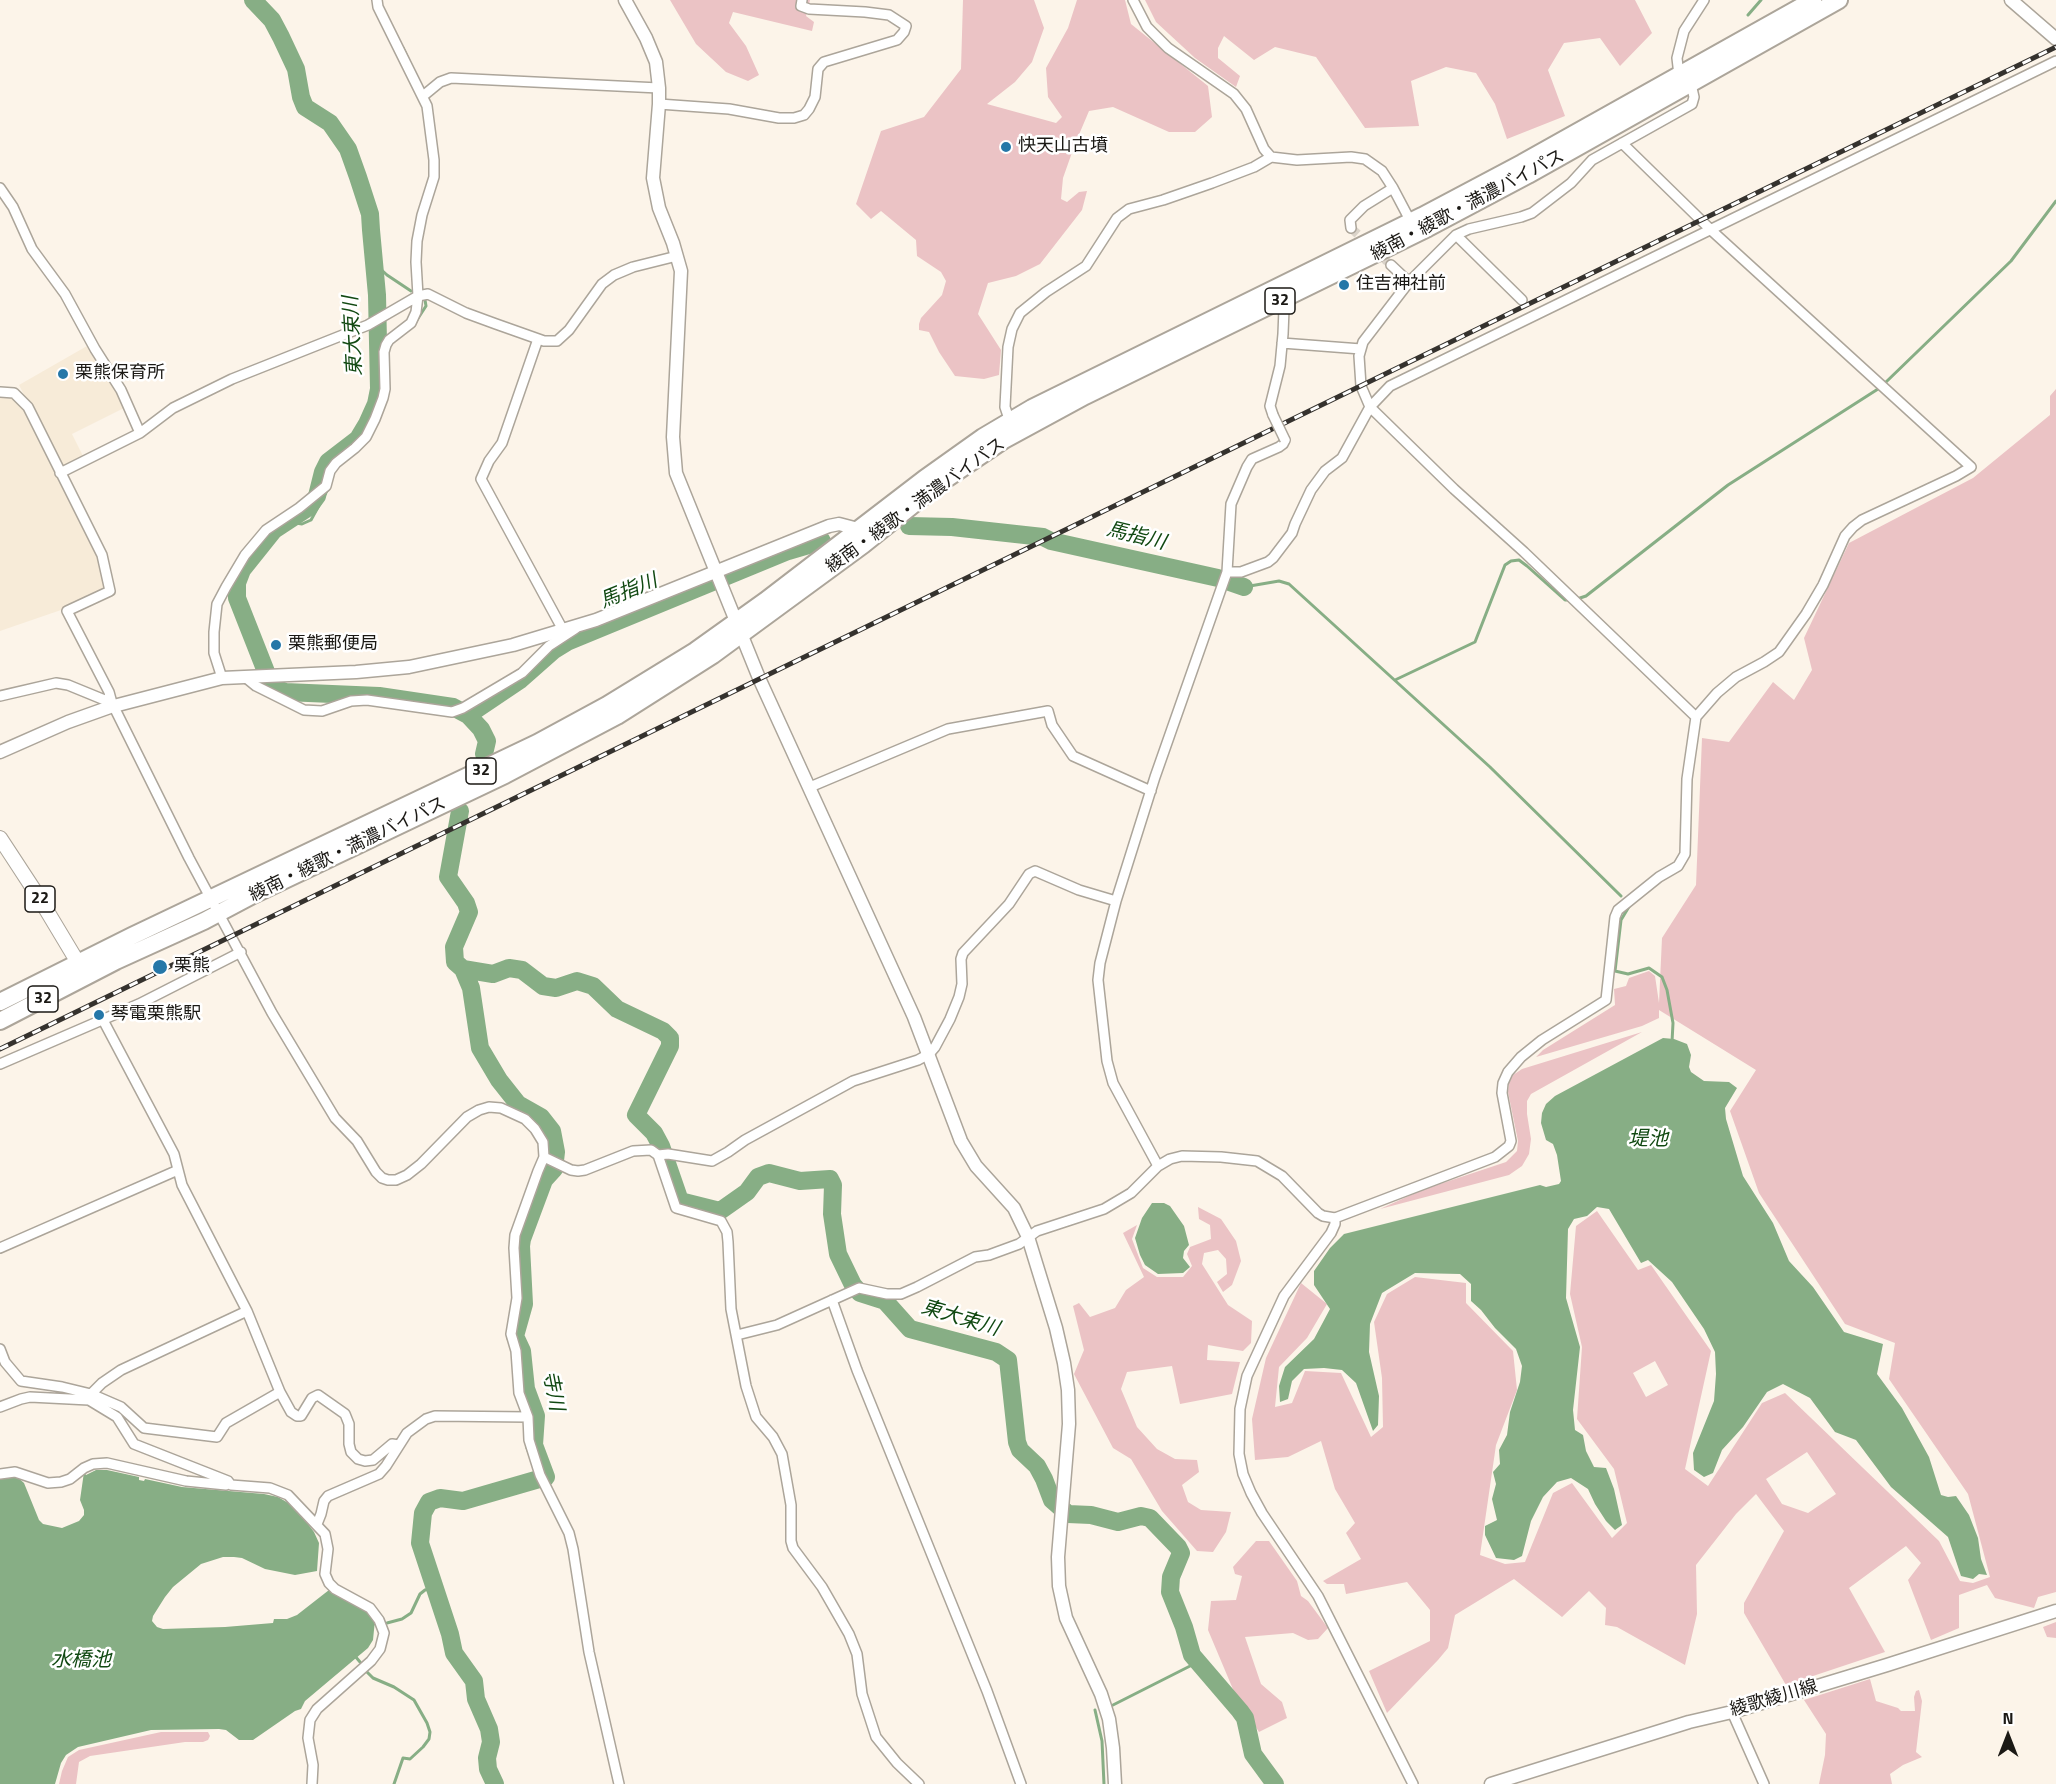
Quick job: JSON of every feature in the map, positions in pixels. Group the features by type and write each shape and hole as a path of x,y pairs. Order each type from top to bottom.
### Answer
{"highway":[{"name":"綾南・綾歌・満濃バイパス","path":"739,627 863,545 1012,428 1083,381 1528,175 1813,0"},
{"name":"綾南・綾歌・満濃バイパス","path":"1685,79 1839,0"},
{"name":"綾南・綾歌・満濃バイパス","path":"0,1002 82,970 559,747 617,716 713,655 739,627 858,529 932,473 1012,428 1084,396 1281,300 1414,228"},
{"name":"綾南・綾歌・満濃バイパス","path":"0,1021 82,970"}],"main road":[{"name":"22","path":"0,838 82,970"}],"street":[{"path":"222,678 213,648 217,604 245,555 266,530 326,486 330,471 336,463 366,437 385,389 384,352 389,340 411,323 416,312 417,241 434,168 427,106 424,95 416,87 407,62 378,8 377,0"},
{"path":"625,0 656,62 659,104 653,178 659,208 681,270 674,456 676,473 759,678 914,1017 965,1148 976,1166 1014,1208 1028,1237 1056,1328 1067,1377 1069,1424 1058,1571 1061,1602 1101,1694 1109,1719 1115,1784"},
{"path":"659,104 729,109 779,118 804,115 810,109 815,97 818,69 824,62 897,40 906,26 889,15 808,9 801,6 802,0"},
{"path":"1133,0 1147,27 1168,48 1234,94 1246,109 1264,149 1271,157"},
{"path":"1696,717 1370,407 1361,386 1358,369 1359,356 1364,342 1409,282 1456,235 1469,229 1532,213 1571,183 1592,160 1692,104 1694,97 1677,58 1684,31 1704,0"},
{"path":"2011,0 2056,39"},
{"path":"1225,578 1273,558 1292,533 1294,524 1311,490 1325,471 1342,458 1370,407 1390,386 2056,61"},
{"path":"424,95 440,82 451,78 659,88"},
{"path":"737,1335 777,1325 856,1289 901,1294 975,1257 989,1255 1019,1244 1037,1231 1104,1209 1131,1193 1158,1166 1170,1159 1182,1156 1229,1157 1257,1161 1282,1176 1318,1213 1335,1218 1495,1157 1509,1146 1511,1141 1502,1093 1508,1072 1521,1057 1542,1040 1606,1000 1615,917 1618,910 1659,877 1678,866 1685,854 1687,778 1696,717 1717,693 1736,677 1779,652 1806,614 1823,585 1845,536 1853,527 1862,520 1956,476 1971,466 1712,230 1622,143"},
{"path":"1012,428 1005,407 1008,347 1012,329 1020,313 1046,292 1086,266 1117,218 1129,209 1212,183 1271,157 1298,160 1351,158 1365,159 1382,171 1414,228"},
{"path":"0,188 13,207 32,249 65,294 121,390 140,433"},
{"path":"1351,228 1350,220 1364,206 1393,188"},
{"path":"1456,235 1522,300"},
{"path":"60,473 140,433 173,408 222,384 368,325 418,296 428,294 466,313 544,341 557,341 569,330 602,284 614,274 677,256"},
{"path":"1391,265 1409,282"},
{"path":"1158,1166 1113,1083 1107,1061 1098,980 1100,963 1116,901 1151,791 1225,578 1231,504 1252,459 1280,447 1285,440 1270,406 1280,366 1284,309 1281,300"},
{"path":"538,339 502,443 489,461 481,479 563,630"},
{"path":"1282,343 1361,349"},
{"path":"0,392 14,393 28,407 102,555 110,591 67,611 110,692 113,704 158,796 272,1013 335,1118 357,1141 382,1178 396,1180 407,1175 421,1164 467,1117 489,1107 508,1110 525,1119 535,1129 551,1160 571,1170 585,1170 633,1151 651,1150 662,1154 712,1161 745,1140 854,1081 918,1060 928,1054 935,1047 959,997 962,984 961,959 963,953 1010,904 1029,874 1035,871 1079,890 1116,901"},
{"path":"0,752 113,704 222,678 373,670 429,664 496,650 582,624 719,577 829,526 839,524 858,529"},
{"path":"244,677 256,686 304,710 322,711 351,701 367,700 459,710 522,673 549,646 582,624"},
{"path":"0,696 56,683 68,685 113,704"},
{"path":"810,787 948,729 1048,711 1052,725 1072,756 1151,791"},
{"path":"0,1064 103,1020 241,952"},
{"path":"103,1020 174,1154 182,1185 247,1311 280,1392 291,1412 301,1416 312,1398 318,1395 345,1414 349,1424 351,1452 358,1459 373,1460 392,1444 399,1445"},
{"path":"662,1154 675,1208 718,1219 727,1232 729,1297 746,1386 756,1417 773,1437 782,1454 790,1505 793,1548 822,1587 849,1634 857,1654 862,1694 876,1737 897,1763 919,1784"},
{"path":"551,1160 538,1171 515,1235 517,1298 511,1334 516,1351 519,1393 528,1417 529,1440 541,1478 571,1541 589,1652 619,1784"},
{"path":"0,1248 178,1170"},
{"path":"1335,1218 1331,1233 1284,1296 1247,1376 1240,1409 1239,1454 1243,1474 1251,1493 1318,1596 1413,1784"},
{"path":"832,1300 1022,1784"},
{"path":"90,1397 102,1383 121,1370 247,1311"},
{"path":"0,1349 5,1362 21,1382 90,1397 121,1407 144,1428 217,1437 226,1423 280,1392"},
{"path":"0,1407 30,1397 90,1397 117,1417 134,1444 228,1481 231,1485"},
{"path":"316,1524 328,1496 379,1474 414,1426 426,1419 435,1416 528,1417"},
{"path":"0,1474 15,1472 48,1483 61,1482 93,1464 107,1463 186,1481 279,1490 288,1495 325,1534 327,1541 325,1574 329,1583 335,1589 370,1608 384,1633 380,1649 370,1661 317,1709 310,1720 308,1738 313,1765 312,1784"},
{"name":"綾歌綾川線","path":"1491,1784 1689,1722 1731,1712 1887,1665 2056,1611"},
{"path":"1731,1712 1764,1784"}],"shaded area":[{"path":"670,0 810,0 806,16 814,22 812,31 733,12 729,23 746,46 759,75 748,81 726,72 696,44"},
{"path":"963,0 1034,0 1044,28 1032,62 1015,82 987,104 1056,123 1062,117 1048,97 1046,68 1068,28 1077,0 1125,0 1131,24 1208,86 1212,117 1195,132 1169,132 1113,107 1089,111 1063,178 1061,199 1067,202 1079,192 1087,191 1082,210 1040,264 1016,276 988,283 978,314 1001,350 999,375 984,379 955,376 929,332 919,330 921,318 942,295 946,281 941,272 917,256 916,240 881,211 871,219 856,204 881,131 924,117 961,69"},
{"path":"1145,0 1635,0 1652,33 1620,66 1600,38 1564,43 1548,70 1565,116 1507,139 1495,104 1476,73 1446,67 1411,81 1419,126 1365,128 1316,57 1275,47 1254,60 1224,36 1218,48 1218,58 1240,76 1236,87 1195,58 1156,22"},
{"path":"87,346 124,408 72,434 84,458 62,469 19,385"},
{"path":"2056,389 2056,1592 2038,1597 2034,1608 1995,1598 1987,1585 1959,1595 1959,1628 1931,1640 1908,1580 1921,1563 1906,1546 1849,1588 1885,1652 1786,1685 1744,1613 1744,1603 1784,1531 1756,1494 1736,1514 1696,1565 1697,1614 1685,1665 1617,1627 1605,1625 1606,1608 1589,1591 1562,1617 1514,1579 1455,1615 1448,1648 1387,1713 1369,1671 1430,1641 1430,1610 1407,1582 1346,1594 1344,1584 1327,1584 1323,1581 1361,1559 1346,1533 1355,1523 1335,1489 1321,1441 1288,1457 1255,1460 1252,1419 1266,1358 1301,1283 1327,1304 1307,1338 1279,1367 1275,1407 1292,1403 1305,1371 1341,1373 1371,1437 1383,1427 1382,1378 1374,1322 1387,1294 1415,1277 1466,1283 1466,1303 1513,1351 1517,1390 1496,1445 1480,1555 1505,1564 1525,1562 1553,1493 1572,1483 1612,1538 1627,1523 1614,1469 1577,1419 1582,1347 1570,1294 1576,1226 1597,1211 1638,1270 1651,1265 1711,1351 1685,1469 1708,1486 1762,1403 1785,1393 1939,1541 1960,1581 1973,1583 1990,1577 1968,1494 1889,1379 1895,1343 1845,1324 1759,1193 1730,1111 1756,1070 1659,1010 1659,1018 1642,1026 1536,1057 1543,1050 1615,1005 1614,989 1626,986 1629,978 1649,971 1655,976 1659,1003 1662,938 1696,885 1702,738 1729,742 1773,682 1794,700 1812,670 1804,638 1849,543 1973,478 2050,415 2050,396","holes":["1655,1361 1668,1385 1646,1397 1633,1373","1807,1452 1836,1494 1808,1513 1782,1504 1766,1479"]},
{"path":"0,395 10,396 25,409 100,558 107,590 61,610 0,631"},
{"path":"1642,1032 1531,1094 1527,1101 1531,1139 1529,1154 1522,1166 1509,1175 1380,1209 1422,1190 1506,1162 1517,1151 1518,1141 1508,1092 1513,1075 1522,1069"},
{"path":"1198,1207 1221,1219 1236,1241 1241,1261 1232,1285 1223,1292 1217,1282 1227,1274 1226,1259 1218,1250 1204,1253 1202,1264 1228,1305 1252,1321 1251,1343 1243,1351 1208,1345 1207,1360 1240,1362 1232,1394 1180,1404 1172,1366 1127,1372 1121,1389 1137,1427 1157,1449 1175,1459 1197,1460 1199,1472 1182,1485 1188,1502 1201,1510 1231,1512 1226,1532 1213,1552 1197,1551 1162,1511 1131,1459 1113,1448 1074,1374 1084,1350 1073,1306 1079,1303 1090,1317 1115,1308 1126,1290 1144,1277 1123,1233 1137,1225 1132,1239 1143,1268 1157,1277 1183,1277 1192,1266 1187,1254 1190,1247 1211,1239 1210,1225 1199,1219"},
{"path":"1256,1541 1269,1541 1297,1581 1301,1596 1308,1601 1328,1628 1318,1639 1308,1640 1293,1633 1245,1637 1261,1684 1282,1702 1287,1718 1259,1732 1235,1694 1208,1630 1211,1601 1236,1600 1242,1576 1235,1574 1233,1567"},
{"path":"2056,1622 2056,1638 2047,1637 2043,1627"},
{"path":"1870,1679 1876,1701 1901,1711 1915,1711 1914,1697 1916,1691 1919,1690 1922,1701 1916,1752 1922,1757 1903,1765 1890,1774 1892,1784 1819,1784 1825,1755 1826,1734 1804,1700"},
{"path":"161,1732 208,1732 210,1736 203,1742 185,1742 90,1756 79,1762 76,1784 59,1784 68,1757 79,1750"}],"water":[{"name":"堤池","path":"1663,1038 1687,1044 1691,1055 1689,1067 1691,1072 1704,1081 1729,1082 1737,1088 1725,1108 1726,1119 1743,1176 1773,1223 1789,1261 1813,1287 1844,1332 1883,1344 1877,1374 1902,1408 1929,1457 1941,1495 1956,1496 1969,1515 1978,1538 1981,1559 1987,1575 1979,1574 1973,1579 1961,1576 1948,1537 1891,1487 1856,1440 1835,1432 1810,1398 1783,1384 1767,1392 1743,1427 1722,1450 1713,1473 1704,1477 1694,1470 1693,1453 1714,1401 1715,1352 1704,1329 1672,1282 1648,1260 1641,1263 1609,1209 1597,1207 1587,1216 1574,1219 1568,1229 1566,1298 1580,1347 1573,1410 1575,1430 1583,1435 1586,1451 1594,1467 1606,1468 1614,1489 1622,1525 1615,1530 1606,1521 1588,1489 1571,1478 1557,1482 1543,1497 1531,1521 1522,1556 1514,1560 1496,1558 1485,1535 1485,1526 1497,1520 1492,1499 1496,1484 1493,1472 1500,1464 1499,1450 1507,1435 1510,1412 1520,1382 1522,1366 1516,1349 1471,1301 1471,1284 1460,1274 1415,1273 1382,1293 1370,1324 1369,1352 1379,1396 1378,1425 1373,1431 1356,1383 1342,1370 1304,1369 1292,1381 1288,1399 1280,1402 1279,1386 1285,1367 1314,1339 1330,1309 1314,1285 1314,1271 1330,1248 1344,1234 1540,1185 1546,1187 1559,1184 1561,1181 1557,1155 1553,1144 1546,1140 1541,1123 1546,1104 1555,1096"},
{"path":"1152,1203 1164,1203 1170,1206 1184,1226 1189,1245 1184,1251 1183,1258 1190,1267 1183,1273 1158,1274 1145,1265 1140,1255 1135,1238 1142,1218"},
{"name":"水橋池","path":"96,1470 107,1470 139,1477 139,1480 144,1481 145,1479 182,1487 278,1497 290,1504 305,1520 319,1543 317,1571 295,1575 265,1569 242,1558 234,1557 223,1557 201,1564 173,1587 165,1597 153,1616 152,1621 157,1627 163,1629 225,1627 273,1623 274,1619 287,1619 297,1615 329,1590 369,1612 375,1620 373,1640 368,1648 305,1701 301,1709 253,1740 239,1740 226,1730 219,1729 151,1730 78,1747 66,1755 61,1763 55,1784 0,1784 0,1477 15,1475 24,1483 39,1520 43,1524 62,1528 79,1521 84,1515 80,1500 84,1472 86,1475"}],"waterway":[{"name":"東大束川","path":"253,0 272,20 281,37 296,69 305,107 330,123 348,149 370,214 377,295 379,389 376,404 367,424 358,439 328,462 317,496 309,507 274,530 242,570 237,583 237,598 272,687 285,692 379,696 453,707 468,715 481,729 487,741 484,754"},
{"path":"1748,15 1761,0"},
{"path":"403,48 409,61"},
{"path":"1886,382 2011,261 2056,201"},
{"path":"374,263 411,291"},
{"path":"415,323 426,306 425,300"},
{"path":"1580,598 1586,596 1728,485 1878,389"},
{"path":"290,519 302,524 311,520 328,489"},
{"name":"馬指川","path":"909,526 952,527 1043,537 1051,541 1218,578 1244,587"},
{"name":"馬指川","path":"468,715 520,680 554,650 567,642 788,551 822,541"},
{"path":"1395,680 1475,642 1505,565 1511,561 1519,560 1567,600"},
{"path":"1244,587 1279,581 1289,584 1490,767 1621,896"},
{"name":"東大束川","path":"460,811 448,877 466,903 469,912 454,947 455,962 463,969 493,974 509,968 522,970 543,986 556,988 577,981 593,986 617,1009 663,1031 670,1038 670,1046 636,1115 654,1133 661,1146 680,1201 720,1211 747,1192 758,1177 769,1173 800,1181 830,1179 833,1185 832,1214 838,1254 853,1285 860,1293 885,1301 910,1329 996,1352 1008,1360 1017,1442 1020,1450 1037,1466 1052,1500 1068,1514 1091,1515 1118,1522 1141,1516 1150,1518 1178,1547 1181,1553 1171,1577 1170,1592 1192,1655 1245,1718 1253,1754 1275,1784"},
{"path":"1630,905 1621,920 1615,971 1628,974 1649,968 1662,977 1667,990 1673,1023 1672,1042"},
{"name":"寺川","path":"463,969 471,988 480,1048 499,1080 518,1104 541,1117 552,1131 556,1152 554,1169 544,1180 522,1239 524,1304 515,1336 522,1351 526,1389 536,1416 534,1445 546,1477 463,1501 440,1498 429,1502 423,1513 420,1543 454,1653 474,1681 476,1699 489,1729 491,1742 487,1758 488,1769 495,1784"},
{"path":"371,1624 402,1619 411,1613 420,1594 434,1588"},
{"path":"355,1656 360,1662"},
{"path":"1113,1705 1198,1662"},
{"path":"366,1671 373,1678 394,1687 414,1700 430,1732 429,1739 423,1747 410,1759 403,1758 394,1784"},
{"path":"1095,1710 1102,1741 1104,1784"}],"tunnel":[{"path":"1351,228 1391,265"}],"railway":[{"path":"0,1049 2056,47"}],"place":[{"name":"快天山古墳","path":"1006,147"},
{"name":"住吉神社前","path":"1344,285"},
{"name":"栗熊保育所","path":"63,374"},
{"name":"栗熊郵便局","path":"276,645"},
{"name":"栗熊","path":"160,967"},
{"name":"琴電栗熊駅","path":"99,1015"}]}
